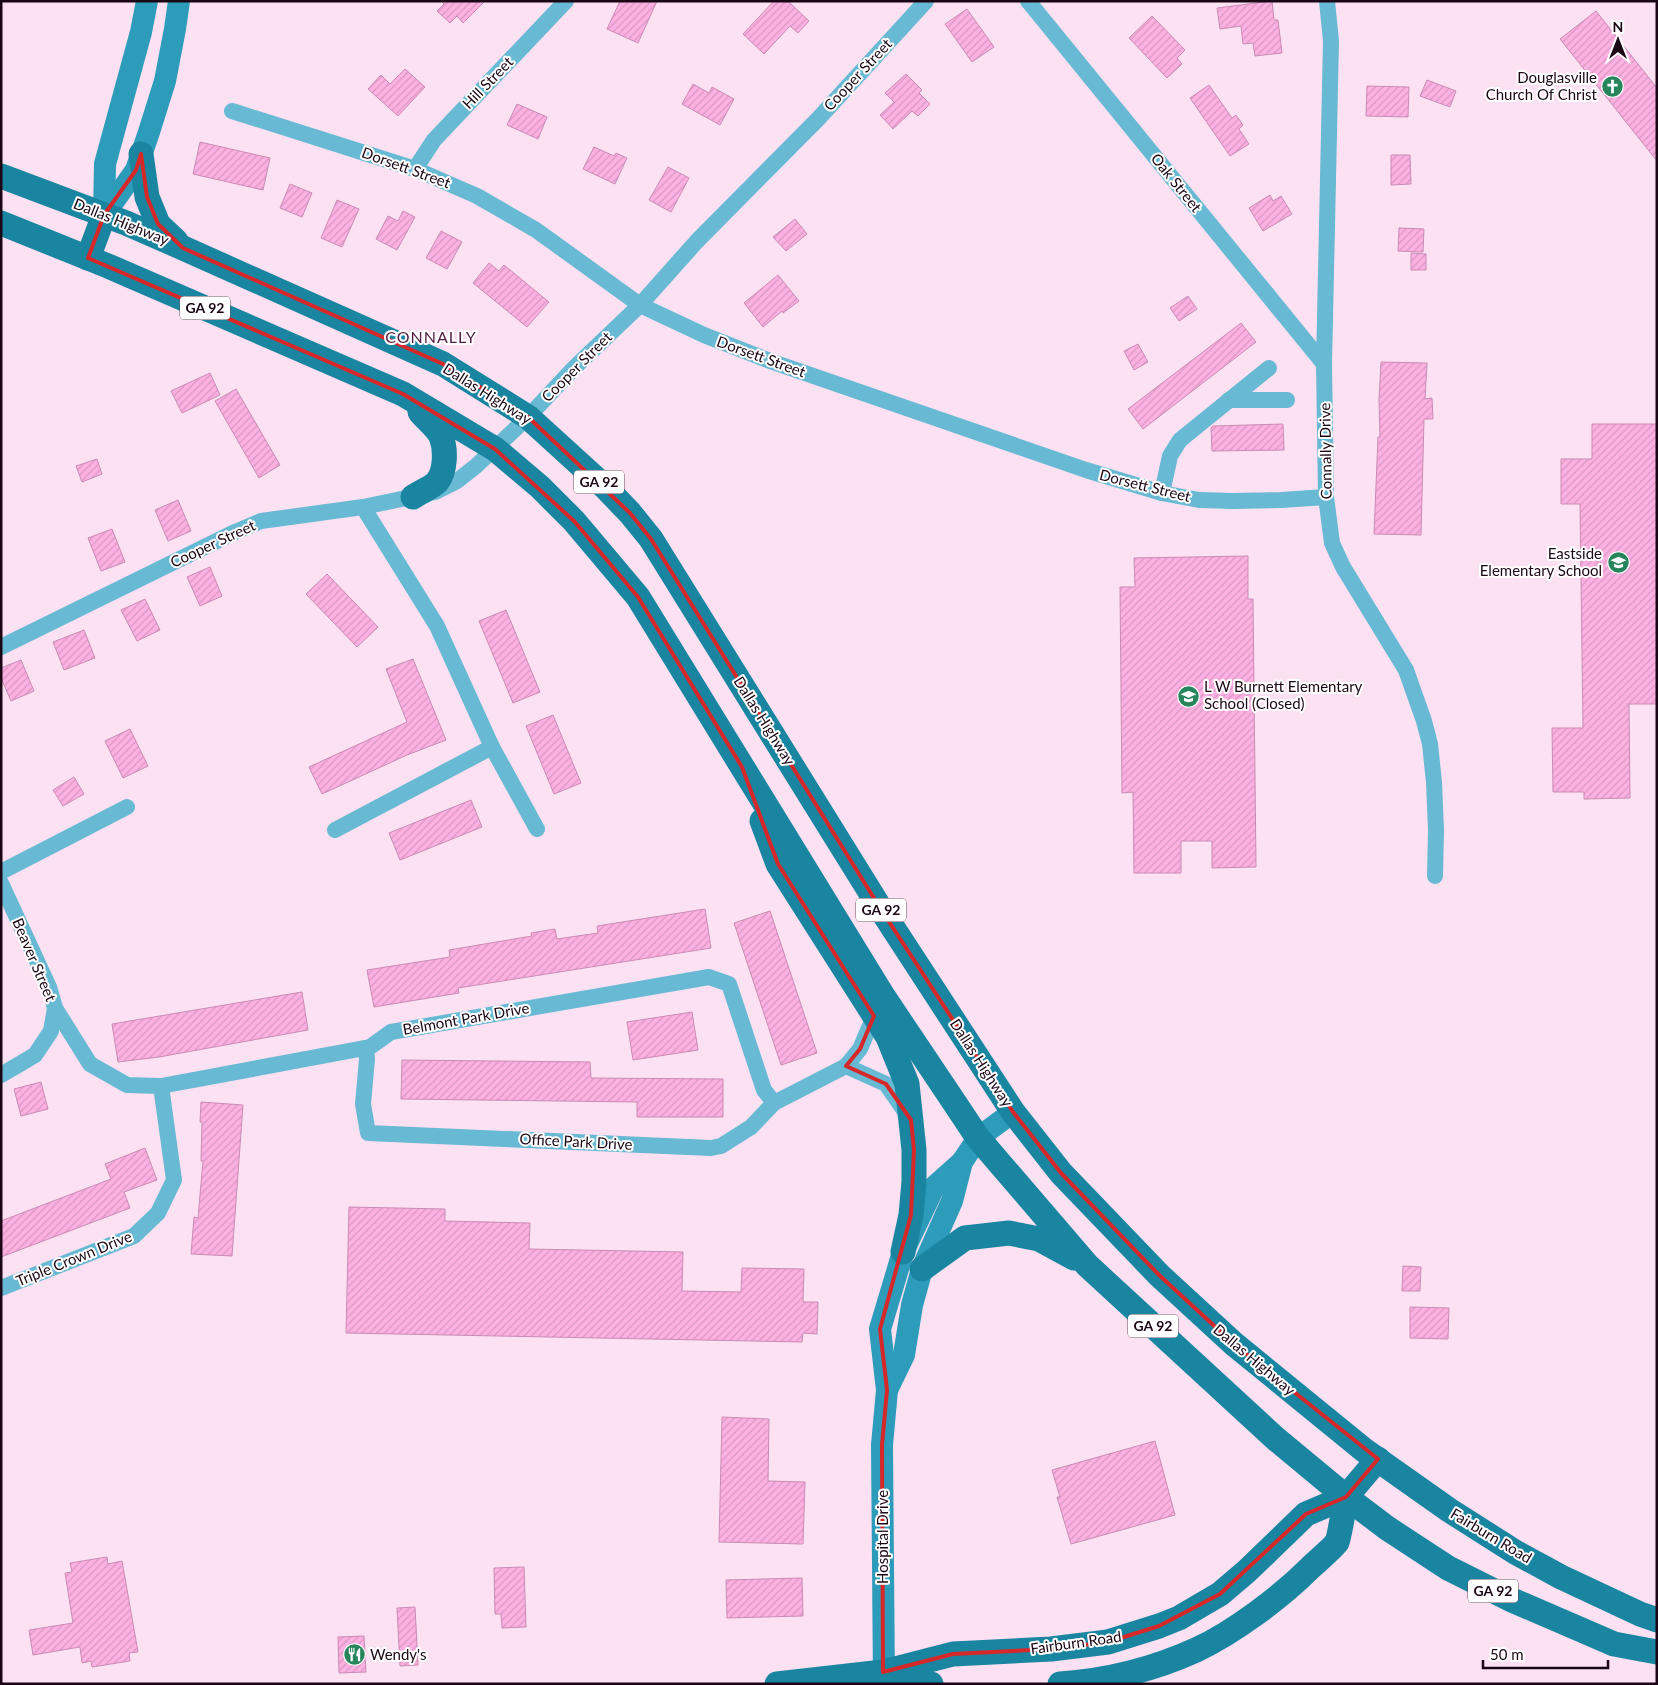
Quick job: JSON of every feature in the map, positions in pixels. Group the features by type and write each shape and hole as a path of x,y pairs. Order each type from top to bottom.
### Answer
{"main road":[{"path":"141,154 147,197 158,224 183,248"},
{"name":"Dallas Highway","path":"1,176 104,215 183,248 443,364 528,417 606,488 630,512 651,539 882,911 1012,1112 1061,1173 1159,1275 1234,1344 1345,1435 1378,1459"},
{"path":"88,258 104,215"},
{"name":"GA 92","path":"1,223 302,349 403,394 495,449 540,487 574,521 638,597 883,996 978,1138 1087,1265 1276,1439 1386,1528 1448,1568 1492,1590 1614,1644 1657,1652"},
{"path":"403,394 440,435 444,449 444,462 441,474 436,482 413,497"},
{"path":"742,767 778,864 888,1038 907,1084 914,1150 914,1182 903,1252"},
{"path":"922,1269 966,1238 1009,1233 1039,1239 1087,1265"},
{"name":"Fairburn Road","path":"883,1678 953,1654 1051,1649 1108,1642 1179,1618 1220,1594 1247,1571 1306,1514 1346,1497 1378,1459 1449,1510 1516,1552 1570,1581 1657,1620"},
{"name":"Fairburn Road","path":"1060,1684 1112,1677 1153,1666 1197,1650 1228,1632 1266,1606 1301,1577 1337,1542 1346,1497"},
{"name":"Fairburn Road","path":"777,1684 883,1678 932,1684"}],"street":[{"path":"104,215 105,164 136,50 147,1"},
{"path":"104,215 136,170 165,81 176,29 179,1"},
{"name":"Hill Street","path":"416,169 434,140 566,1"},
{"name":"Cooper Street","path":"1,647 235,532 262,521 363,507 413,497 435,492 456,481 495,449 574,368 640,305 697,241 818,119 926,1"},
{"name":"Oak Street","path":"1028,1 1324,364"},
{"name":"Connally Drive","path":"1327,1 1331,41 1324,364 1326,497 1332,543 1343,568 1406,670 1424,721 1430,744 1434,782 1436,876"},
{"name":"Dorsett Street","path":"232,111 416,169 477,196 536,230 640,305 704,335 770,361 1086,470 1162,493 1199,500 1233,501 1326,497"},
{"path":"1162,493 1170,456 1180,440 1268,368"},
{"path":"1229,400 1287,400"},
{"path":"363,507 437,626 492,746 537,829"},
{"path":"335,830 492,746"},
{"path":"1,872 127,807"},
{"name":"Beaver Street","path":"1,883 49,987 55,1008 51,1030 35,1055 1,1075"},
{"name":"Belmont Park Drive","path":"55,1008 90,1064 127,1085 161,1086 366,1048 391,1032 709,977 729,984 764,1090 774,1103"},
{"name":"Office Park Drive","path":"366,1048 368,1059 363,1104 368,1133 711,1148 721,1146 751,1127 774,1103 846,1066 860,1049 874,1016"},
{"path":"846,1066 886,1084 911,1120"},
{"name":"Triple Crown Drive","path":"1,1288 134,1236 158,1213 174,1180 161,1086"},
{"name":"Hospital Drive","path":"883,1678 882,1445 887,1390 880,1329 903,1252 934,1186 962,1162 978,1138 1012,1112"},
{"name":"Hospital Drive","path":"887,1390 904,1355 912,1304 922,1269 952,1201 962,1162"}],"highlighted area":[{"path":"141,154 147,197 158,224 183,248 443,364 528,417 630,513 651,539 882,911 1013,1112 1061,1173 1159,1275 1234,1344 1378,1459 1346,1497 1306,1514 1220,1594 1159,1626 1108,1642 1051,1649 953,1654 883,1672 882,1445 887,1390 880,1329 911,1215 914,1150 911,1120 886,1084 846,1066 860,1049 874,1016 778,864 742,767 638,597 574,521 495,449 403,394 88,258 104,215 136,170"}],"building":[{"path":"442,1 485,1 463,23 457,16 450,23 437,11 444,4"},
{"path":"620,1 657,1 638,43 607,29"},
{"path":"774,1 788,1 809,21 798,33 790,26 764,54 743,34"},
{"path":"1272,1 1274,20 1278,20 1282,53 1255,56 1253,43 1243,44 1241,26 1220,29 1217,8"},
{"path":"967,9 994,47 972,62 945,24"},
{"name":"Douglasville Church Of Christ","path":"1596,11 1657,88 1657,161 1560,39"},
{"path":"1152,16 1185,50 1177,58 1182,64 1167,78 1129,38"},
{"path":"405,69 425,87 398,116 368,89 381,75 390,84"},
{"path":"906,74 922,90 919,93 930,104 918,116 912,111 893,129 880,115 894,102 885,93"},
{"path":"1427,80 1456,91 1450,107 1420,96"},
{"path":"693,84 709,93 712,87 734,99 720,125 682,104"},
{"path":"1209,85 1232,118 1236,115 1243,125 1239,129 1249,144 1230,156 1190,98"},
{"path":"1367,86 1409,87 1408,117 1366,116"},
{"path":"517,104 547,117 538,139 507,125"},
{"path":"200,142 270,158 263,190 193,174"},
{"path":"594,147 614,156 616,153 627,158 615,184 583,169"},
{"path":"1391,155 1410,155 1411,184 1391,185"},
{"path":"668,167 689,178 671,212 649,200"},
{"path":"290,184 312,193 302,217 280,208"},
{"path":"1270,195 1273,201 1281,196 1292,214 1263,231 1249,208"},
{"path":"337,200 359,209 342,247 321,238"},
{"path":"403,211 415,217 397,250 376,239 388,216 398,221"},
{"path":"795,219 807,234 786,251 773,237"},
{"path":"1399,228 1424,229 1423,252 1398,251"},
{"path":"441,231 462,242 447,269 426,258"},
{"path":"1411,253 1426,254 1426,270 1411,270"},
{"path":"489,263 499,271 504,265 549,302 527,327 473,283"},
{"path":"778,275 799,301 783,313 782,311 763,327 744,303"},
{"path":"1188,296 1197,309 1179,321 1170,308"},
{"path":"1241,323 1256,342 1143,429 1128,409"},
{"path":"1138,344 1148,362 1134,370 1124,351"},
{"path":"1381,362 1427,363 1425,399 1432,398 1433,419 1424,419 1421,535 1374,534 1378,437 1380,437"},
{"path":"210,373 220,395 182,413 171,391"},
{"path":"236,389 280,465 259,478 215,401"},
{"path":"1283,424 1284,450 1212,451 1211,428 1213,426"},
{"name":"Eastside Elementary School","path":"1592,424 1657,424 1657,704 1629,704 1630,798 1584,799 1584,792 1553,792 1552,728 1583,728 1580,504 1561,504 1561,459 1592,459"},
{"path":"97,459 102,474 82,482 76,466"},
{"path":"178,500 191,531 168,541 155,510"},
{"path":"112,529 125,562 101,571 88,538"},
{"name":"L W Burnett Elementary School (Closed)","path":"1248,556 1248,599 1253,599 1256,867 1212,868 1212,841 1181,841 1181,873 1134,873 1133,792 1122,793 1120,587 1135,587 1134,558"},
{"path":"210,567 222,596 200,606 187,577"},
{"path":"327,574 378,627 357,647 306,594"},
{"path":"145,599 160,630 137,641 121,610"},
{"path":"506,610 540,692 513,703 479,621"},
{"path":"84,630 95,658 64,670 53,642"},
{"path":"413,659 446,740 407,755 322,794 309,767 407,722 386,669"},
{"path":"21,660 34,691 11,701 1,678 1,668"},
{"path":"553,715 581,783 554,794 526,726"},
{"path":"130,729 148,766 123,778 105,741"},
{"path":"74,777 84,794 63,806 53,790"},
{"path":"471,800 482,827 400,860 389,833"},
{"path":"705,909 711,948 458,988 459,993 374,1007 367,970 450,957 449,950 532,936 531,933 555,929 557,939 598,933 597,926"},
{"path":"770,911 817,1053 781,1065 734,923"},
{"path":"302,992 308,1030 159,1057 118,1062 112,1024"},
{"path":"692,1012 698,1050 633,1060 627,1022"},
{"path":"402,1060 590,1062 591,1078 723,1079 723,1117 637,1117 637,1102 401,1099"},
{"path":"41,1082 48,1109 21,1116 14,1089"},
{"path":"201,1102 243,1105 232,1256 191,1254 194,1217 198,1218 203,1161 201,1161"},
{"path":"145,1148 157,1180 124,1192 130,1208 1,1257 1,1221 111,1179 105,1164"},
{"path":"349,1207 445,1209 445,1221 530,1223 529,1249 683,1252 682,1291 741,1292 742,1268 804,1269 803,1302 818,1302 817,1334 803,1333 802,1342 346,1333"},
{"path":"1403,1266 1421,1267 1420,1291 1402,1291"},
{"path":"1410,1307 1449,1308 1448,1339 1410,1338"},
{"path":"722,1417 769,1419 768,1481 805,1482 803,1544 719,1542"},
{"path":"1155,1441 1175,1515 1071,1544 1057,1497 1060,1497 1052,1470"},
{"path":"107,1557 108,1564 122,1561 138,1652 129,1653 130,1661 92,1667 91,1661 82,1663 80,1647 33,1655 29,1630 73,1623 65,1573 72,1572 70,1563"},
{"path":"524,1567 526,1627 502,1628 501,1614 495,1614 494,1568"},
{"path":"802,1578 803,1616 727,1618 726,1580"},
{"path":"415,1607 418,1665 400,1666 397,1608"},
{"path":"364,1636 366,1672 339,1673 338,1637"}],"place":[{"name":"Douglasville Church Of Christ","path":"1613,87"},
{"name":"Eastside Elementary School","path":"1618,563"},
{"name":"L W Burnett Elementary School (Closed)","path":"1188,696"},
{"name":"Wendy's","path":"354,1655"}],"district":[{"name":"CONNALLY","path":"431,337"}]}
